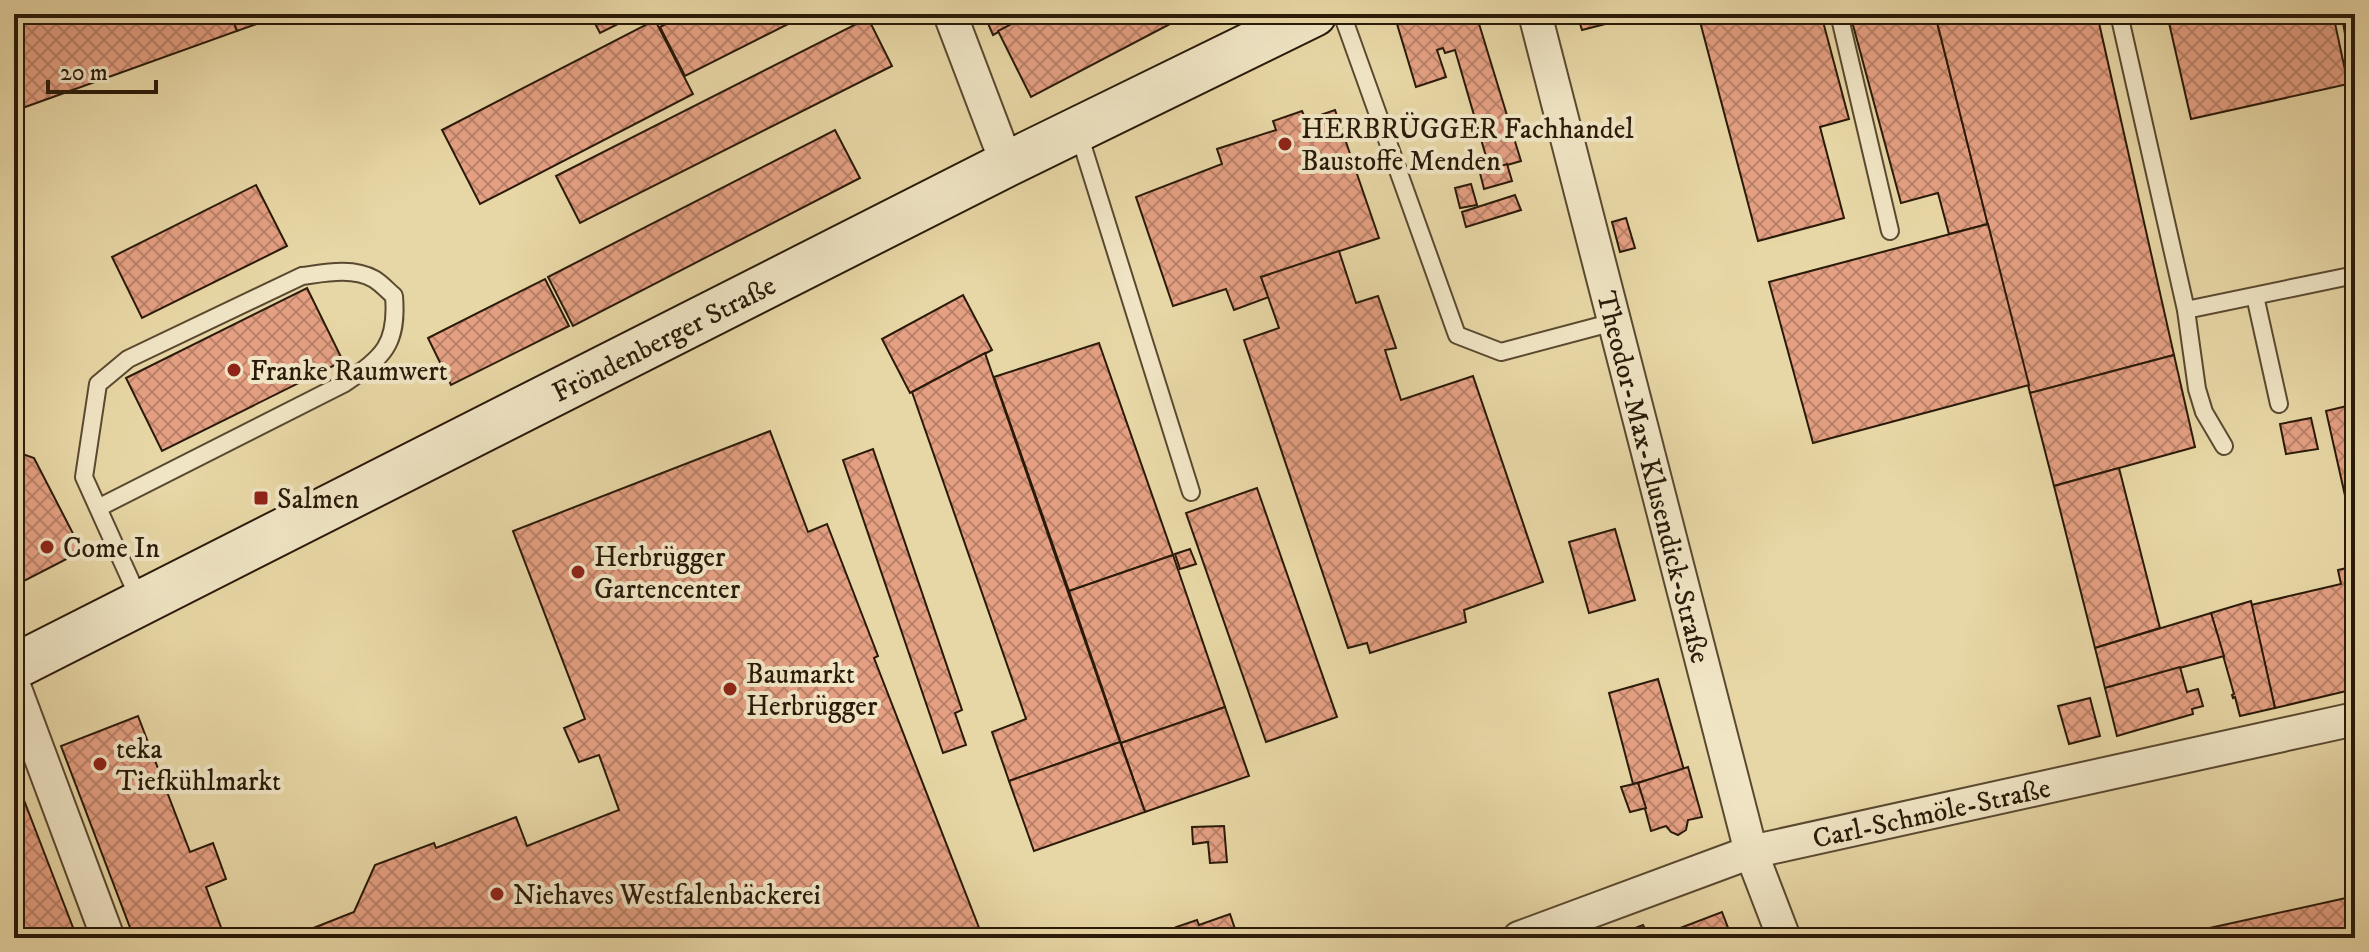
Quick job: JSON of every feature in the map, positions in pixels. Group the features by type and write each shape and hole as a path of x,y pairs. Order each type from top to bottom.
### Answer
{"main road":[{"name":"Fröndenberger Straße","path":"14,667 1007,164 1314,14"}],"street":[{"path":"950,14 1007,164"},
{"name":"Theodor-Max-Klusendick-Straße","path":"1535,14 1751,852 1784,938"},
{"path":"14,686 108,938"},
{"name":"Carl-Schmöle-Straße","path":"1519,938 1751,852 2355,719"}],"lane":[{"path":"1342,14 1457,335 1501,352 1614,322"},
{"path":"1839,14 1890,231"},
{"path":"2119,14 2186,310 2197,389 2204,412 2224,446"},
{"path":"1077,129 1191,492"},
{"path":"98,508 332,390 370,366 387,347 394,330 394,296 375,279 357,273 302,276 128,359 98,384 84,477 98,508 141,602"},
{"path":"2186,310 2355,275"},
{"path":"2255,296 2279,404"}],"building":[{"path":"14,14 231,14 237,31 14,111"},
{"path":"231,14 285,14 237,31"},
{"path":"590,14 638,14 600,33"},
{"path":"685,14 808,14 685,76 660,27"},
{"path":"984,14 1031,14 993,35"},
{"path":"1031,14 1189,14 1031,97 998,31"},
{"path":"1394,14 1476,14 1521,161 1490,170 1455,50 1445,53 1443,48 1437,50 1446,77 1416,87"},
{"path":"1577,14 1615,14 1617,21 1582,30"},
{"path":"1698,14 1821,14 1849,119 1820,127 1844,218 1758,241"},
{"path":"1850,14 1935,14 1988,224 1949,234 1938,193 1901,203"},
{"path":"1935,14 2097,14 2174,355 2030,393"},
{"path":"2167,14 2333,14 2348,84 2191,119"},
{"path":"2355,14 2355,32 2345,34 2342,16"},
{"path":"868,18 892,66 580,223 556,176"},
{"path":"655,20 693,94 480,204 442,130"},
{"path":"1335,110 1379,238 1261,277 1269,297 1234,310 1226,289 1173,306 1136,197 1222,164 1217,149 1276,130 1273,121 1302,111 1306,120"},
{"path":"835,130 860,178 573,326 548,277"},
{"path":"1507,164 1512,181 1484,189 1480,173"},
{"path":"1471,184 1477,205 1460,208 1455,188"},
{"name":"Franke Raumwert","path":"256,185 287,246 142,318 112,257"},
{"path":"1515,195 1521,210 1466,227 1462,212"},
{"path":"1626,218 1635,248 1620,252 1612,222"},
{"path":"1988,224 2029,385 1813,443 1769,282"},
{"path":"1339,251 1356,303 1378,296 1396,348 1385,350 1401,400 1473,376 1543,582 1464,610 1466,622 1370,653 1367,643 1348,648 1244,340 1279,328 1261,277"},
{"path":"545,279 569,326 451,385 428,338"},
{"name":"Franke Raumwert","path":"307,288 343,361 162,451 126,378"},
{"path":"963,295 992,350 910,393 882,339"},
{"path":"1099,343 1173,555 1069,591 994,377"},
{"path":"985,353 1120,742 1009,781 992,732 1026,719 912,392"},
{"path":"2174,355 2195,447 2054,486 2030,393"},
{"path":"2355,404 2355,540 2326,411"},
{"path":"2311,418 2318,449 2286,454 2280,424"},
{"name":"Baumarkt Herbrügger","path":"770,431 808,532 827,524 878,656 874,658 983,938 288,938 354,912 375,865 434,843 436,848 516,817 527,846 619,810 599,755 579,762 564,728 585,719 513,531"},
{"path":"873,449 962,710 955,713 966,745 943,753 843,460"},
{"path":"14,451 34,458 82,551 24,581 14,560"},
{"path":"2119,468 2160,628 2095,648 2054,486"},
{"path":"1257,488 1337,717 1266,742 1186,513"},
{"path":"1615,529 1635,600 1589,613 1569,542"},
{"path":"1190,549 1196,564 1180,569 1175,554"},
{"path":"1173,555 1225,707 1121,743 1069,591"},
{"path":"2355,566 2355,689 2275,708 2251,605 2341,584 2338,570"},
{"path":"2251,601 2275,708 2240,716 2211,613"},
{"path":"2211,613 2224,656 2105,688 2095,648"},
{"path":"2180,667 2187,692 2198,689 2203,706 2192,709 2193,714 2117,736 2105,688"},
{"path":"1658,679 1684,770 1633,784 1609,693"},
{"path":"2090,698 2100,736 2069,744 2058,706"},
{"path":"1225,707 1249,776 1145,812 1121,743"},
{"path":"138,716 190,852 213,843 226,879 206,887 225,938 134,938 61,746"},
{"path":"1120,742 1145,812 1034,851 1009,781"},
{"path":"1688,767 1702,817 1688,820 1686,830 1678,835 1666,826 1651,831 1638,783"},
{"path":"17,782 77,938 14,938 14,783"},
{"path":"1638,783 1646,808 1630,812 1621,787"},
{"path":"1224,826 1227,862 1210,863 1208,842 1193,844 1192,827"},
{"path":"2355,896 2355,938 2164,938"},
{"path":"1722,912 1732,938 1654,938"},
{"path":"1230,914 1238,938 1180,938 1176,927 1197,920 1199,925"},
{"path":"1643,925 1649,938 1609,938"}],"place":[{"name":"HERBRÜGGER Fachhandel Baustoffe Menden","path":"1285,144"},
{"name":"Franke Raumwert","path":"234,370"},
{"name":"Salmen","path":"261,498"},
{"name":"Come In","path":"47,547"},
{"name":"Herbrügger Gartencenter","path":"578,572"},
{"name":"Baumarkt Herbrügger","path":"730,689"},
{"name":"teka Tiefkühlmarkt","path":"100,764"},
{"name":"Niehaves Westfalenbäckerei","path":"497,894"}]}
